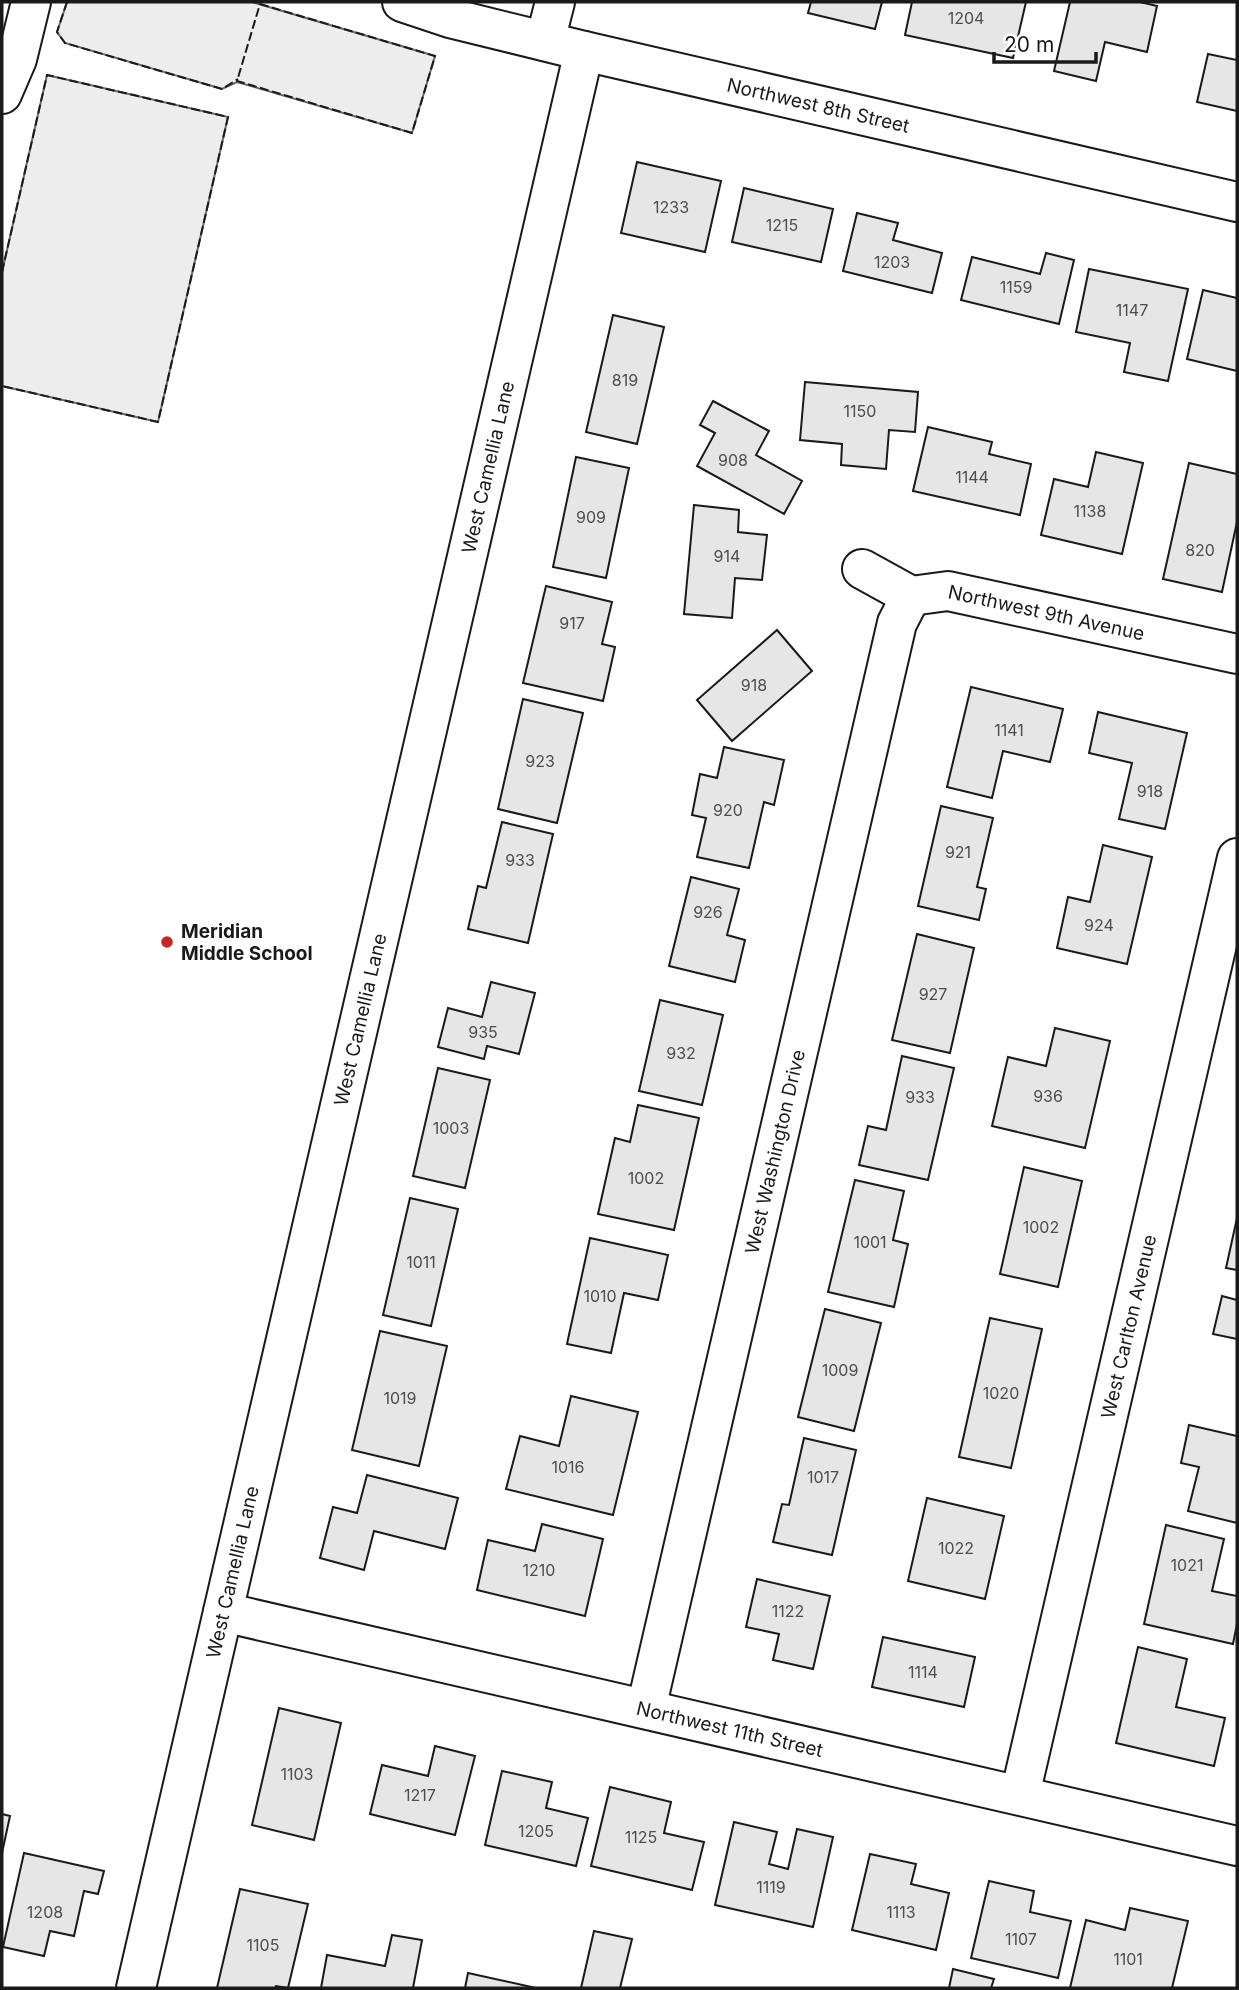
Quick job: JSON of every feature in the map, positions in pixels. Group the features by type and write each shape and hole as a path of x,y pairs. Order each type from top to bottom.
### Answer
{"street":[{"path":"2,94 17,59 31,2"},
{"name":"Northwest 8th Street","path":"402,2 450,19 1237,202"},
{"path":"545,41 555,2"},
{"name":"West Camellia Lane","path":"136,1988 584,51"},
{"path":"862,569 911,596"},
{"name":"Northwest 9th Avenue","path":"911,596 948,592 1237,654"},
{"name":"West Washington Drive","path":"646,1709 897,623 911,596"},
{"name":"West Carlton Avenue","path":"1020,1796 1237,858"},
{"name":"Northwest 11th Street","path":"223,1612 1237,1846"}],"shaded area":[{"path":"67,2 252,2 435,56 412,133 237,82 222,89 65,43 57,32"},
{"path":"47,75 228,117 158,422 2,386 2,272"}],"building":[{"path":"811,2 882,2 875,29 808,13"},
{"path":"912,2 1026,2 1013,58 905,35"},
{"path":"1070,2 1140,2 1157,6 1147,52 1105,42 1096,81 1054,71"},
{"path":"1208,54 1237,60 1237,111 1197,102"},
{"path":"637,162 721,181 705,252 621,233"},
{"path":"744,188 833,209 821,262 732,242"},
{"path":"857,213 898,223 893,240 942,253 932,293 843,271"},
{"path":"1046,253 1074,260 1059,324 961,300 972,257 1040,274"},
{"path":"1089,269 1188,289 1168,381 1124,372 1130,343 1076,332"},
{"path":"1203,290 1237,298 1237,371 1187,359"},
{"path":"613,315 664,327 637,444 586,432"},
{"path":"805,382 918,392 915,432 889,430 886,469 841,465 842,444 800,440"},
{"path":"713,401 769,431 756,455 802,481 784,514 697,466 715,433 700,425"},
{"path":"928,427 992,442 989,454 1031,464 1020,515 913,491"},
{"path":"1096,452 1143,463 1122,554 1041,535 1054,479 1088,487"},
{"path":"576,457 629,468 606,578 553,567"},
{"path":"1189,463 1237,474 1237,522 1222,592 1163,579"},
{"path":"694,505 739,510 738,532 767,535 762,580 735,578 732,618 684,614"},
{"path":"546,586 612,602 602,644 615,647 603,701 523,683"},
{"path":"777,630 812,671 732,741 697,700"},
{"path":"971,687 1063,709 1050,762 1003,751 992,798 947,787"},
{"path":"523,699 583,713 557,823 498,809"},
{"path":"1098,712 1187,733 1165,829 1119,819 1132,763 1089,753"},
{"path":"724,747 784,760 774,805 764,802 749,868 697,857 706,818 692,815 700,774 717,778"},
{"path":"941,806 993,818 977,887 986,889 979,920 918,906"},
{"path":"502,822 553,834 528,943 468,929 478,886 486,888"},
{"path":"1103,845 1152,857 1127,964 1057,948 1068,897 1090,902"},
{"path":"691,877 739,889 727,935 745,940 735,982 669,966"},
{"path":"917,934 974,948 950,1053 892,1040"},
{"path":"491,982 535,993 519,1054 487,1046 484,1059 438,1047 448,1008 482,1017"},
{"path":"660,1000 723,1015 702,1105 639,1091"},
{"path":"1055,1028 1110,1041 1085,1148 992,1126 1008,1057 1046,1066"},
{"path":"902,1056 954,1068 928,1180 859,1165 868,1126 886,1130"},
{"path":"438,1068 490,1080 465,1188 413,1176"},
{"path":"638,1105 699,1118 674,1230 598,1214 615,1138 630,1142"},
{"path":"1024,1167 1082,1181 1058,1287 1000,1274"},
{"path":"855,1180 904,1191 893,1240 908,1244 894,1307 828,1292"},
{"path":"410,1198 458,1209 431,1326 383,1315"},
{"path":"1237,1218 1237,1270 1226,1268"},
{"path":"590,1238 668,1255 658,1300 624,1293 611,1353 567,1344"},
{"path":"1222,1296 1237,1300 1237,1339 1213,1334"},
{"path":"825,1309 881,1323 854,1431 798,1417"},
{"path":"990,1318 1042,1329 1011,1468 959,1457"},
{"path":"380,1331 447,1346 419,1466 352,1450"},
{"path":"571,1396 638,1412 613,1515 506,1489 520,1436 559,1446"},
{"path":"1189,1425 1237,1436 1237,1523 1188,1511 1199,1467 1181,1463"},
{"path":"804,1438 856,1450 832,1555 773,1542 782,1504 789,1505"},
{"path":"367,1475 458,1498 445,1549 374,1531 364,1570 320,1558 333,1507 357,1513"},
{"path":"927,1498 1004,1516 985,1599 908,1581"},
{"path":"542,1524 603,1539 585,1616 477,1590 488,1540 535,1551"},
{"path":"1166,1525 1224,1539 1212,1591 1237,1596 1237,1624 1233,1644 1144,1624"},
{"path":"757,1579 830,1596 813,1669 773,1660 779,1634 746,1627"},
{"path":"883,1637 975,1657 964,1707 872,1687"},
{"path":"1138,1647 1187,1659 1176,1707 1225,1718 1214,1766 1116,1743"},
{"path":"279,1708 341,1723 314,1840 252,1825"},
{"path":"435,1746 475,1756 455,1835 370,1814 382,1765 428,1776"},
{"path":"502,1771 552,1782 546,1808 588,1818 576,1866 485,1845"},
{"path":"610,1787 671,1802 664,1833 704,1842 692,1890 591,1866"},
{"path":"2,1814 10,1816 2,1853"},
{"path":"734,1822 777,1832 769,1864 788,1869 797,1829 833,1837 813,1927 715,1905"},
{"path":"24,1853 104,1871 98,1894 84,1891 74,1936 50,1931 44,1956 3,1947"},
{"path":"870,1854 916,1864 911,1884 949,1893 936,1950 852,1930"},
{"path":"989,1881 1034,1891 1030,1912 1071,1921 1058,1978 971,1958"},
{"path":"240,1889 308,1904 288,1988 217,1988"},
{"path":"1130,1908 1188,1921 1172,1988 1070,1988 1086,1920 1125,1930"},
{"path":"594,1931 632,1939 620,1988 581,1988"},
{"path":"392,1935 422,1940 413,1988 321,1988 327,1955 385,1966"},
{"path":"953,1969 994,1979 991,1988 949,1988"},
{"path":"468,1973 536,1988 465,1988"}],"fence":[{"path":"67,2 57,32 65,43 222,89 238,79"},
{"path":"260,4 435,56 412,133 237,81 260,4"},
{"path":"2,272 47,75 228,117 158,422 2,386"}],"place":[{"name":"Meridian Middle School","path":"167,942"}]}
